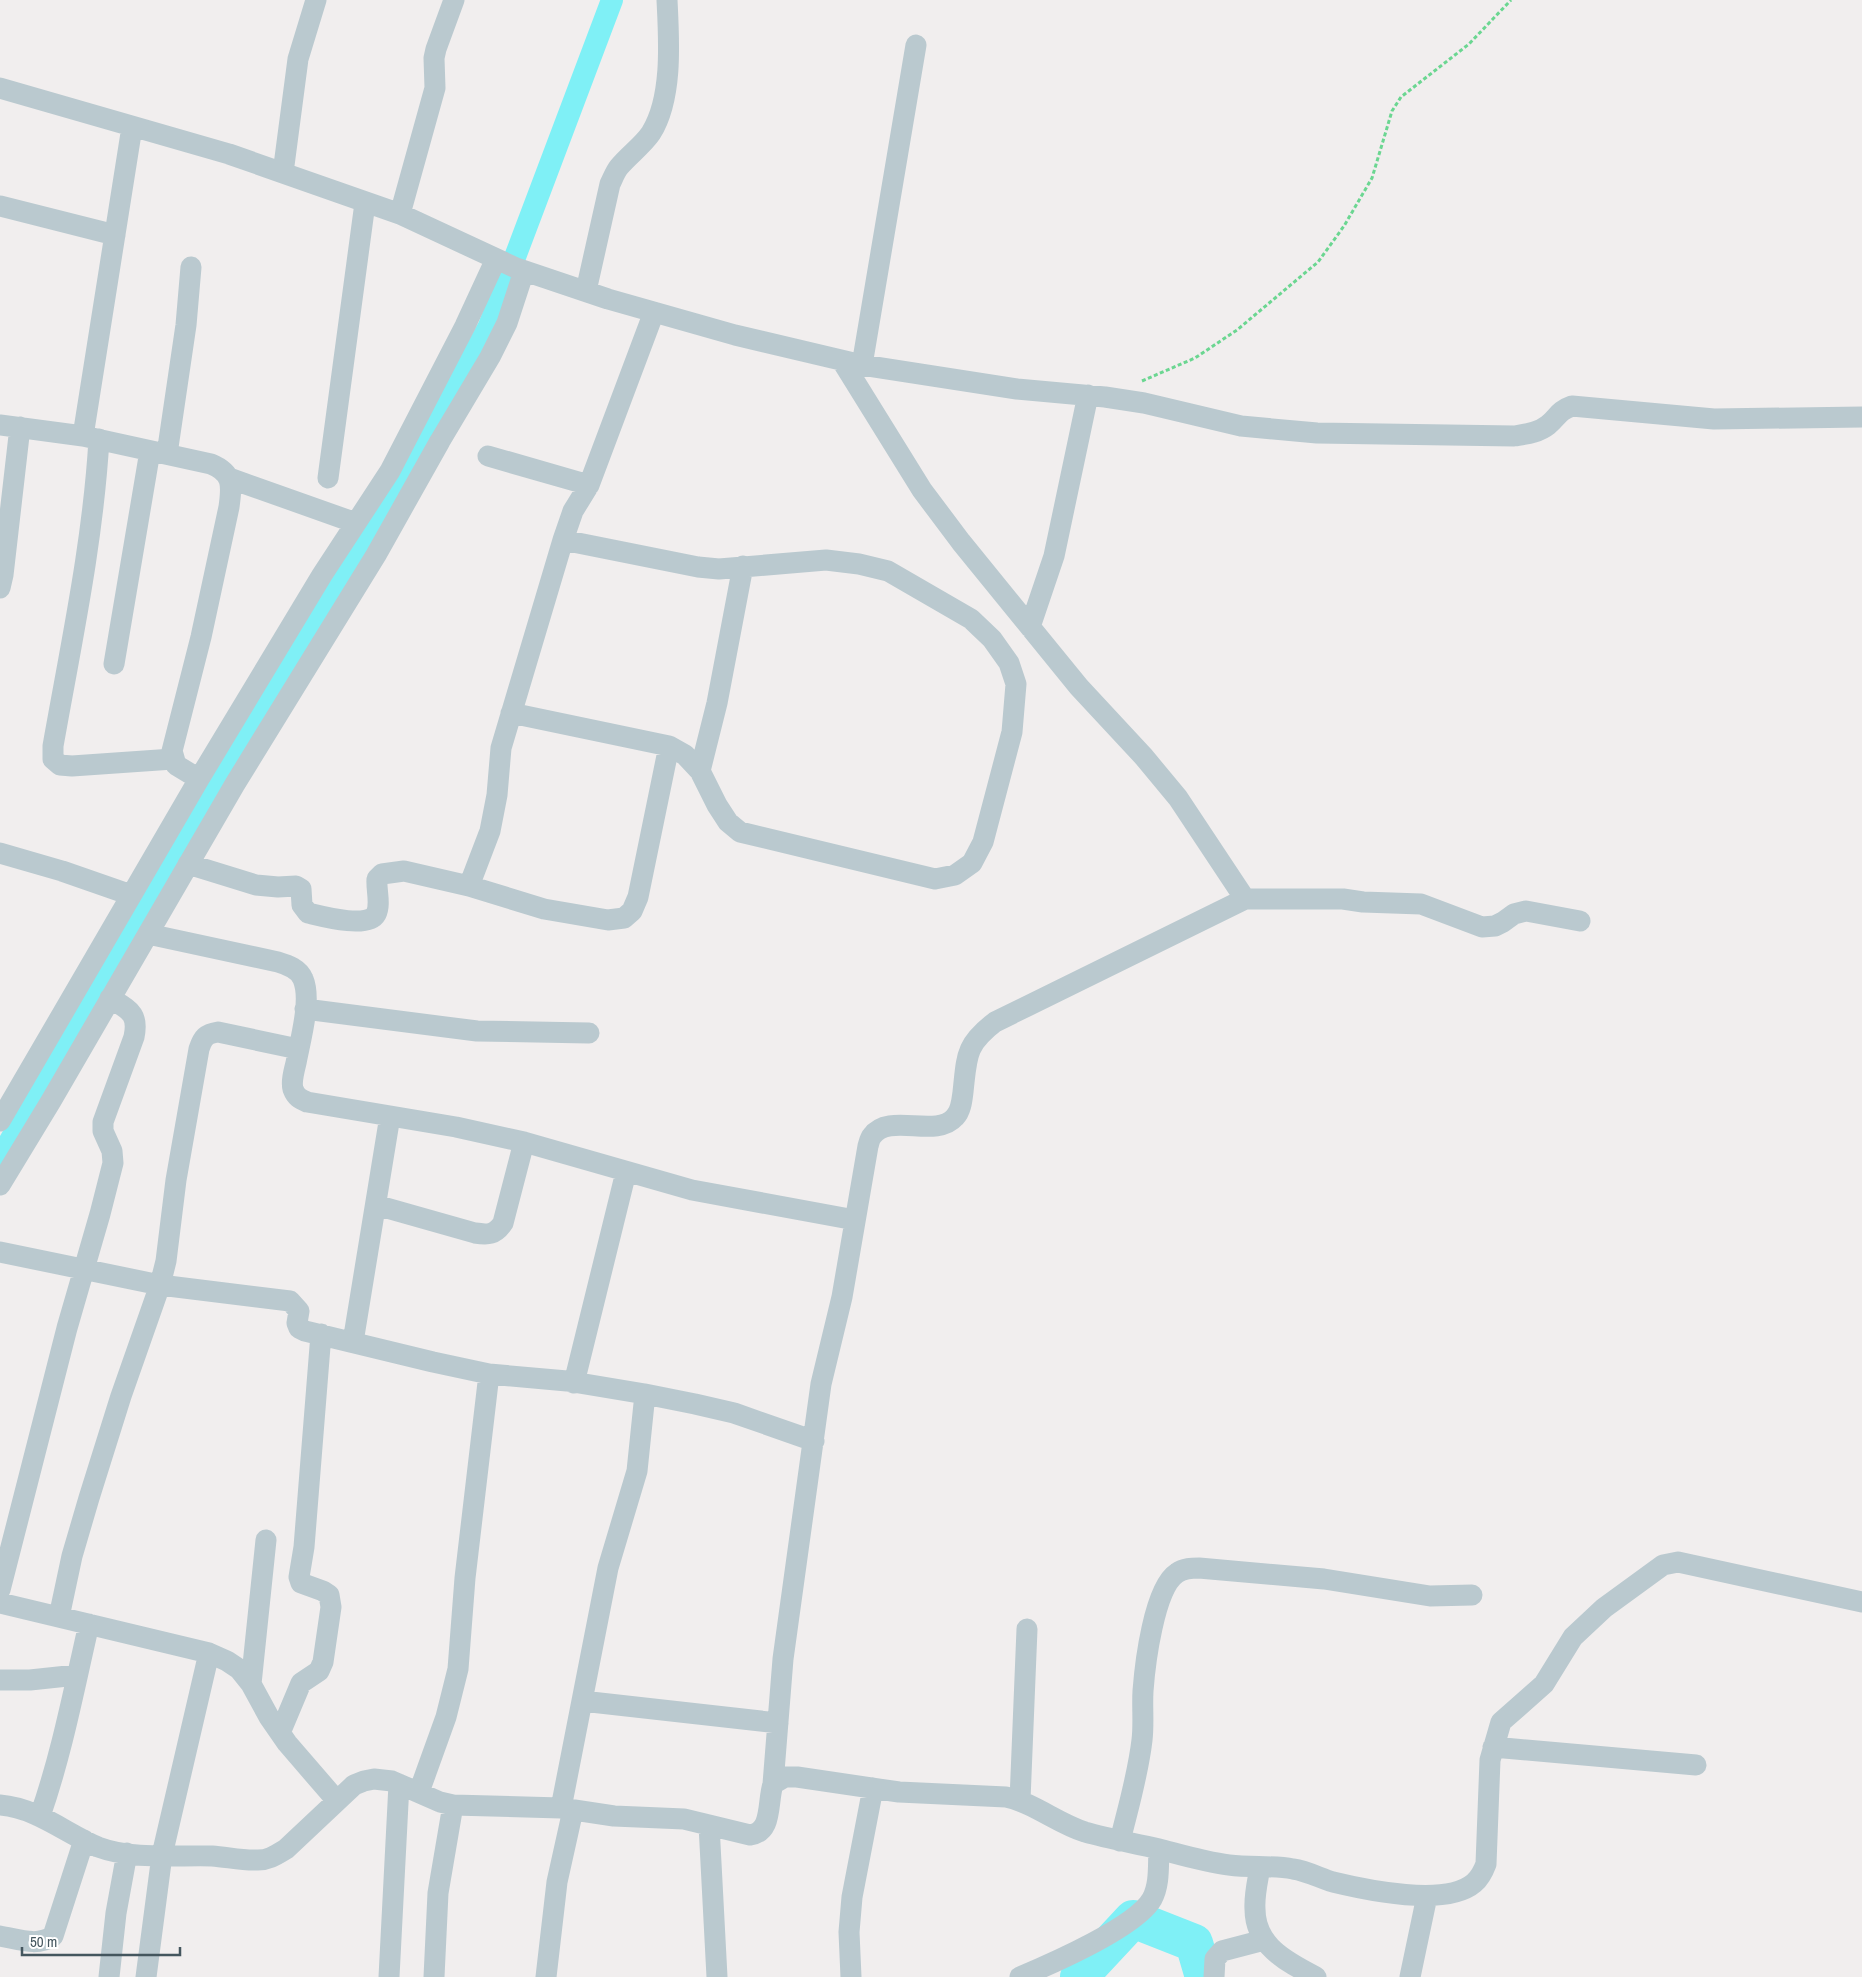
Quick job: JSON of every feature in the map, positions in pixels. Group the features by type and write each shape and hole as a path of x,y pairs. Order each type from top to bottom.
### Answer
{"street":[{"path":"283,173 298,59 316,0"},
{"path":"400,214 436,88 434,58 436,49 454,0"},
{"path":"586,291 610,184 618,169 650,135 660,117 665,95 668,34 667,0"},
{"path":"916,45 852,363 922,490 1079,688 1144,757 1178,798 1245,899"},
{"path":"0,88 229,154 364,203 400,214 510,265 608,299 735,335 852,363 1017,388 1144,403 1241,426 1316,433 1514,436 1538,432 1548,425 1562,410 1572,406 1714,419 1862,417"},
{"path":"132,127 115,235 91,438 96,492 88,552 53,746 53,759 60,765 72,766 173,759"},
{"path":"328,478 364,203"},
{"path":"0,206 115,235"},
{"path":"0,1122 7,1096 131,895 322,575 390,471 465,326 510,265"},
{"path":"0,1185 51,1102 235,784 376,555 490,357 507,323 510,265"},
{"path":"114,664 186,325 191,267"},
{"path":"469,886 490,831 497,795 501,748 563,540 574,511 589,485 654,312"},
{"path":"1030,627 1054,556 1088,395"},
{"path":"0,588 4,575 10,426 91,438 159,452 222,468 229,478 232,490 229,507 201,637 172,751 176,765 199,779"},
{"path":"488,456 589,485"},
{"path":"229,478 356,523"},
{"path":"511,713 668,746 685,755 700,771 717,806 728,822 740,832 934,879 955,875 972,863 984,842 1012,732 1016,684 1009,663 992,639 970,619 888,571 859,564 826,560 719,569 698,567 563,540"},
{"path":"700,771 717,703 743,566"},
{"path":"188,864 267,887 296,886 301,889 302,905 308,913 345,921 367,921 374,918 377,913 378,904 377,879 382,874 404,871 469,886 544,909 608,920 624,918 632,911 638,897 668,746"},
{"path":"0,853 62,871 131,895"},
{"path":"0,1805 11,1806 40,1816 99,1847 127,1853 162,1856 213,1856 257,1860 272,1858 286,1849 354,1785 374,1779 392,1781 440,1802 453,1805 567,1809 614,1816 684,1819 750,1835 758,1834 763,1830 766,1823 772,1784 783,1659 821,1384 842,1297 868,1146 872,1136 880,1130 895,1125 945,1125 956,1117 961,1104 966,1060 971,1047 978,1035 995,1022 1245,899 1343,899 1363,902 1421,904 1482,927 1495,926 1514,914 1526,911 1580,921"},
{"path":"148,934 288,966 298,972 303,978 306,990 305,1009 293,1088 298,1098 307,1102 524,1142 692,1190 855,1220"},
{"path":"0,1590 8,1521 100,1214 113,1163 112,1151 102,1131 103,1122 134,1037 136,1026 134,1017 129,1011 110,998"},
{"path":"305,1009 477,1031 589,1033"},
{"path":"59,1617 72,1556 89,1498 121,1396 160,1285 166,1261 176,1180 202,1038 209,1033 218,1032 298,1049"},
{"path":"353,1342 390,1116"},
{"path":"376,1205 475,1233 489,1235 498,1232 503,1223 524,1142"},
{"path":"574,1383 626,1172"},
{"path":"0,1252 160,1285 290,1301 299,1311 297,1323 299,1328 321,1334 490,1374 574,1383 646,1394 734,1413 814,1441"},
{"path":"280,1733 301,1683 319,1671 323,1662 332,1607 329,1595 301,1583 299,1577 304,1547 321,1334"},
{"path":"419,1792 446,1716 458,1669 465,1578 490,1374"},
{"path":"546,1977 582,1701 608,1568 638,1471 646,1394"},
{"path":"251,1684 266,1540"},
{"path":"772,1784 785,1777 798,1776 917,1794 1006,1797 1020,1800 1066,1824 1084,1831 1208,1861 1296,1870 1374,1891 1427,1896 1455,1892 1472,1885 1481,1877 1486,1864 1490,1760 1501,1722 1544,1684 1573,1637 1604,1608 1663,1565 1678,1562 1700,1566 1862,1602"},
{"path":"1120,1841 1136,1778 1142,1739 1143,1692 1146,1666 1158,1604 1166,1585 1177,1573 1188,1568 1199,1568 1324,1579 1430,1596 1472,1594"},
{"path":"0,1603 209,1653 233,1665 251,1684 280,1733 337,1801"},
{"path":"40,1816 60,1756 89,1624"},
{"path":"1020,1800 1027,1629"},
{"path":"146,1977 162,1856 209,1653"},
{"path":"0,1680 30,1680 77,1675"},
{"path":"582,1701 778,1723"},
{"path":"1493,1747 1696,1765"},
{"path":"390,1977 399,1784"},
{"path":"850,1977 849,1932 852,1897 873,1788"},
{"path":"434,1977 438,1893 453,1805"},
{"path":"709,1825 717,1977"},
{"path":"0,1936 37,1943 46,1941 53,1936 84,1840"},
{"path":"1020,1977 1060,1970 1146,1908 1158,1884 1159,1849"},
{"path":"109,1977 116,1913 127,1853"},
{"path":"1260,1867 1254,1909 1257,1930 1270,1949 1316,1977"},
{"path":"1410,1977 1427,1896"},
{"path":"1214,1977 1215,1959 1222,1951 1264,1940"}],"path":[{"path":"1141,381 1195,358 1230,334 1318,262 1344,226 1372,178 1392,111 1401,97 1469,44 1511,0"}],"waterway":[{"path":"0,1158 268,695 417,455 489,326 612,0"},
{"path":"1079,1977 1133,1919 1194,1943 1204,1977"}]}
